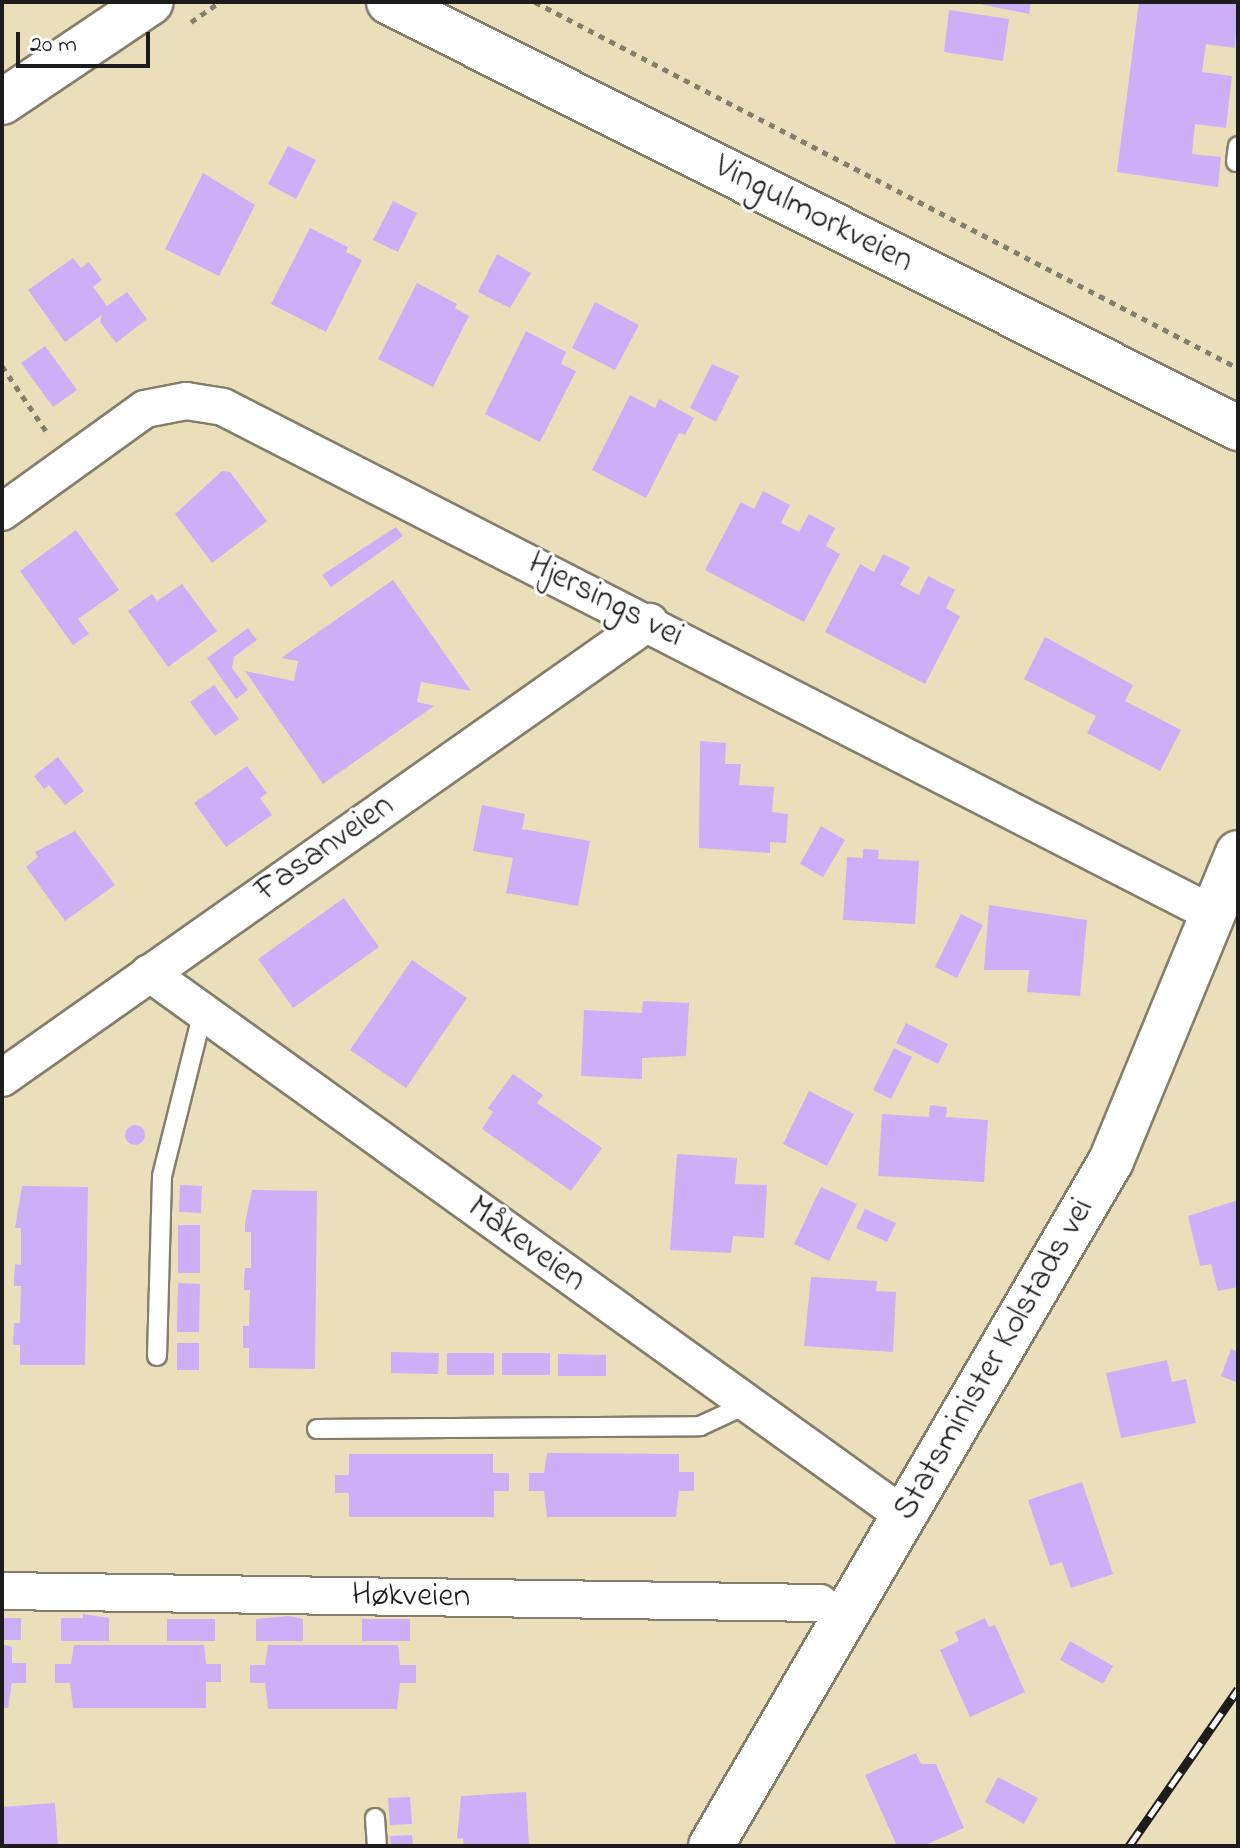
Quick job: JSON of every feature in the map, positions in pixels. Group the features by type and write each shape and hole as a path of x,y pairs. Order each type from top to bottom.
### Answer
{"street":[{"path":"2,102 151,2"},
{"name":"Vingulmorkveien","path":"389,2 1238,428"},
{"name":"Hjersings vei","path":"2,512 145,409 186,401 223,407 649,622 1213,914"},
{"name":"Fasanveien","path":"2,1078 649,622"},
{"name":"Statsminister Kolstads vei","path":"711,1846 1111,1161 1238,853"},
{"name":"Måkeveien","path":"149,973 904,1516"},
{"name":"Høkveien","path":"2,1591 820,1603"}],"lane":[{"path":"157,1356 162,1176 203,1011"},
{"path":"317,1429 700,1426 748,1404"},
{"path":"375,1818 377,1846"}],"path":[{"path":"535,2 1238,368"},
{"path":"2,366 68,464"}],"building":[{"path":"970,2 1031,2 1029,14"},
{"path":"1139,2 1238,2 1235,48 1206,44 1202,72 1232,76 1226,128 1195,124 1192,154 1221,157 1218,187 1117,172"},
{"path":"949,10 1009,19 1003,61 944,52"},
{"path":"288,146 316,160 296,199 268,184"},
{"path":"203,173 255,205 219,276 165,249"},
{"path":"393,201 417,213 398,252 373,240"},
{"path":"310,228 348,247 346,252 362,260 326,332 271,304"},
{"path":"497,254 531,273 510,308 478,292"},
{"path":"73,258 81,268 89,262 102,280 93,287 107,306 127,292 147,319 116,343 100,322 102,315 65,342 28,290"},
{"path":"417,283 457,304 455,308 469,316 433,387 378,359"},
{"path":"595,302 639,325 615,370 572,348"},
{"path":"526,331 566,352 561,364 576,371 540,442 485,414"},
{"path":"45,346 77,390 53,407 21,363"},
{"path":"712,364 739,376 716,422 690,408"},
{"path":"630,395 655,408 659,399 694,418 685,435 679,433 646,498 592,470"},
{"path":"222,471 230,472 267,521 212,563 175,514"},
{"path":"763,491 790,505 781,523 799,532 809,514 835,528 826,546 840,554 804,622 705,570 741,502 754,509"},
{"path":"396,527 403,536 331,587 322,575"},
{"path":"76,530 119,590 78,619 89,634 73,645 20,571"},
{"path":"883,554 910,567 900,585 919,595 928,576 955,590 946,608 960,616 925,684 825,632 860,564 874,572"},
{"path":"393,580 471,691 421,682 417,702 434,706 323,784 245,671 294,681 298,661 281,658"},
{"path":"182,584 217,631 168,667 128,611 152,594 157,601"},
{"path":"248,628 257,640 234,657 232,668 248,690 236,699 207,658"},
{"path":"1045,637 1133,685 1125,701 1181,730 1160,771 1087,733 1096,716 1024,679"},
{"path":"214,685 239,719 215,736 190,702"},
{"path":"700,741 726,743 725,764 741,764 739,785 774,787 772,812 788,814 786,843 770,842 770,853 699,848"},
{"path":"58,757 84,791 65,805 49,785 44,789 34,776"},
{"path":"247,766 267,793 260,798 272,815 226,847 194,803"},
{"path":"482,805 525,814 522,829 590,841 578,906 506,893 513,858 473,851"},
{"path":"821,826 845,840 823,877 800,864"},
{"path":"75,831 115,885 65,921 26,867 38,857 35,852"},
{"path":"863,849 879,850 878,859 919,861 915,924 843,920 847,857 863,858"},
{"path":"344,898 379,947 293,1008 258,959"},
{"path":"989,905 1087,920 1080,996 1027,992 1029,970 984,970"},
{"path":"961,914 983,925 957,978 935,967"},
{"path":"412,960 467,998 406,1088 350,1050"},
{"path":"643,1001 689,1003 686,1056 642,1058 642,1079 581,1076 584,1010 642,1013"},
{"path":"906,1023 948,1044 938,1064 896,1043"},
{"path":"894,1048 912,1057 891,1099 873,1090"},
{"path":"513,1074 543,1095 537,1103 602,1148 571,1191 482,1129 493,1112 488,1108"},
{"path":"809,1091 854,1114 827,1166 783,1144"},
{"path":"930,1105 947,1107 946,1117 988,1120 984,1182 878,1176 882,1114 929,1117"},
{"path":"131,1125 139,1125 145,1135 139,1145 131,1145 125,1139 125,1131"},
{"path":"677,1154 737,1158 735,1184 767,1185 764,1238 733,1236 731,1253 670,1250"},
{"path":"180,1185 202,1186 201,1213 179,1212"},
{"path":"22,1186 88,1187 85,1365 20,1365 20,1345 13,1345 14,1323 20,1323 21,1286 14,1286 14,1279 15,1264 21,1265 21,1228 15,1228"},
{"path":"821,1187 857,1204 829,1261 794,1244"},
{"path":"252,1190 317,1191 315,1369 249,1368 249,1348 243,1348 243,1326 249,1326 250,1290 244,1290 244,1279 245,1268 251,1268 251,1232 245,1232 245,1223"},
{"path":"1238,1200 1238,1287 1218,1291 1211,1264 1200,1266 1188,1216"},
{"path":"865,1209 896,1223 887,1242 856,1228"},
{"path":"178,1225 200,1225 200,1273 178,1273"},
{"path":"811,1277 877,1281 876,1291 896,1292 893,1352 804,1346"},
{"path":"178,1283 200,1284 199,1332 177,1332"},
{"path":"177,1343 199,1343 199,1370 177,1370"},
{"path":"1231,1349 1238,1352 1238,1383 1221,1376"},
{"path":"391,1352 439,1353 438,1374 391,1373"},
{"path":"447,1353 494,1353 494,1375 447,1375"},
{"path":"502,1353 550,1353 550,1375 502,1375"},
{"path":"558,1354 606,1355 606,1376 558,1376"},
{"path":"1167,1360 1172,1382 1186,1379 1196,1423 1121,1438 1106,1373"},
{"path":"547,1453 679,1454 679,1472 694,1472 694,1491 679,1491 676,1517 547,1517 544,1491 529,1491 529,1473 544,1473"},
{"path":"349,1454 493,1454 493,1473 509,1473 509,1491 494,1491 494,1517 349,1517 349,1493 335,1493 335,1475 349,1475"},
{"path":"1082,1482 1113,1574 1071,1588 1062,1562 1050,1566 1028,1500"},
{"path":"83,1614 109,1618 109,1641 61,1641 61,1618 83,1618"},
{"path":"289,1616 303,1619 303,1641 256,1641 256,1619"},
{"path":"2,1618 21,1618 21,1640 2,1640"},
{"path":"985,1618 989,1627 995,1625 1025,1692 970,1717 940,1650 959,1641 955,1632"},
{"path":"167,1619 215,1619 215,1641 167,1641"},
{"path":"362,1619 410,1619 410,1641 362,1641"},
{"path":"1070,1641 1113,1666 1103,1684 1060,1660"},
{"path":"2,1644 12,1647 12,1663 26,1663 26,1683 12,1683 8,1708 2,1708"},
{"path":"74,1645 204,1645 206,1664 221,1664 221,1682 206,1682 206,1708 73,1708 70,1683 55,1683 55,1664 71,1664"},
{"path":"268,1645 398,1645 400,1665 416,1665 416,1683 400,1683 397,1709 268,1709 265,1683 250,1683 250,1665 265,1665"},
{"path":"916,1753 921,1764 936,1764 964,1828 923,1846 897,1846 865,1775"},
{"path":"998,1777 1038,1798 1024,1824 985,1802"},
{"path":"526,1792 529,1846 464,1846 463,1838 457,1839 461,1796"},
{"path":"410,1797 412,1824 390,1825 388,1798"},
{"path":"55,1803 58,1846 2,1846 2,1807"},
{"path":"412,1835 413,1846 391,1846 390,1836"}],"railway":[{"path":"1129,1846 1238,1689"}]}
